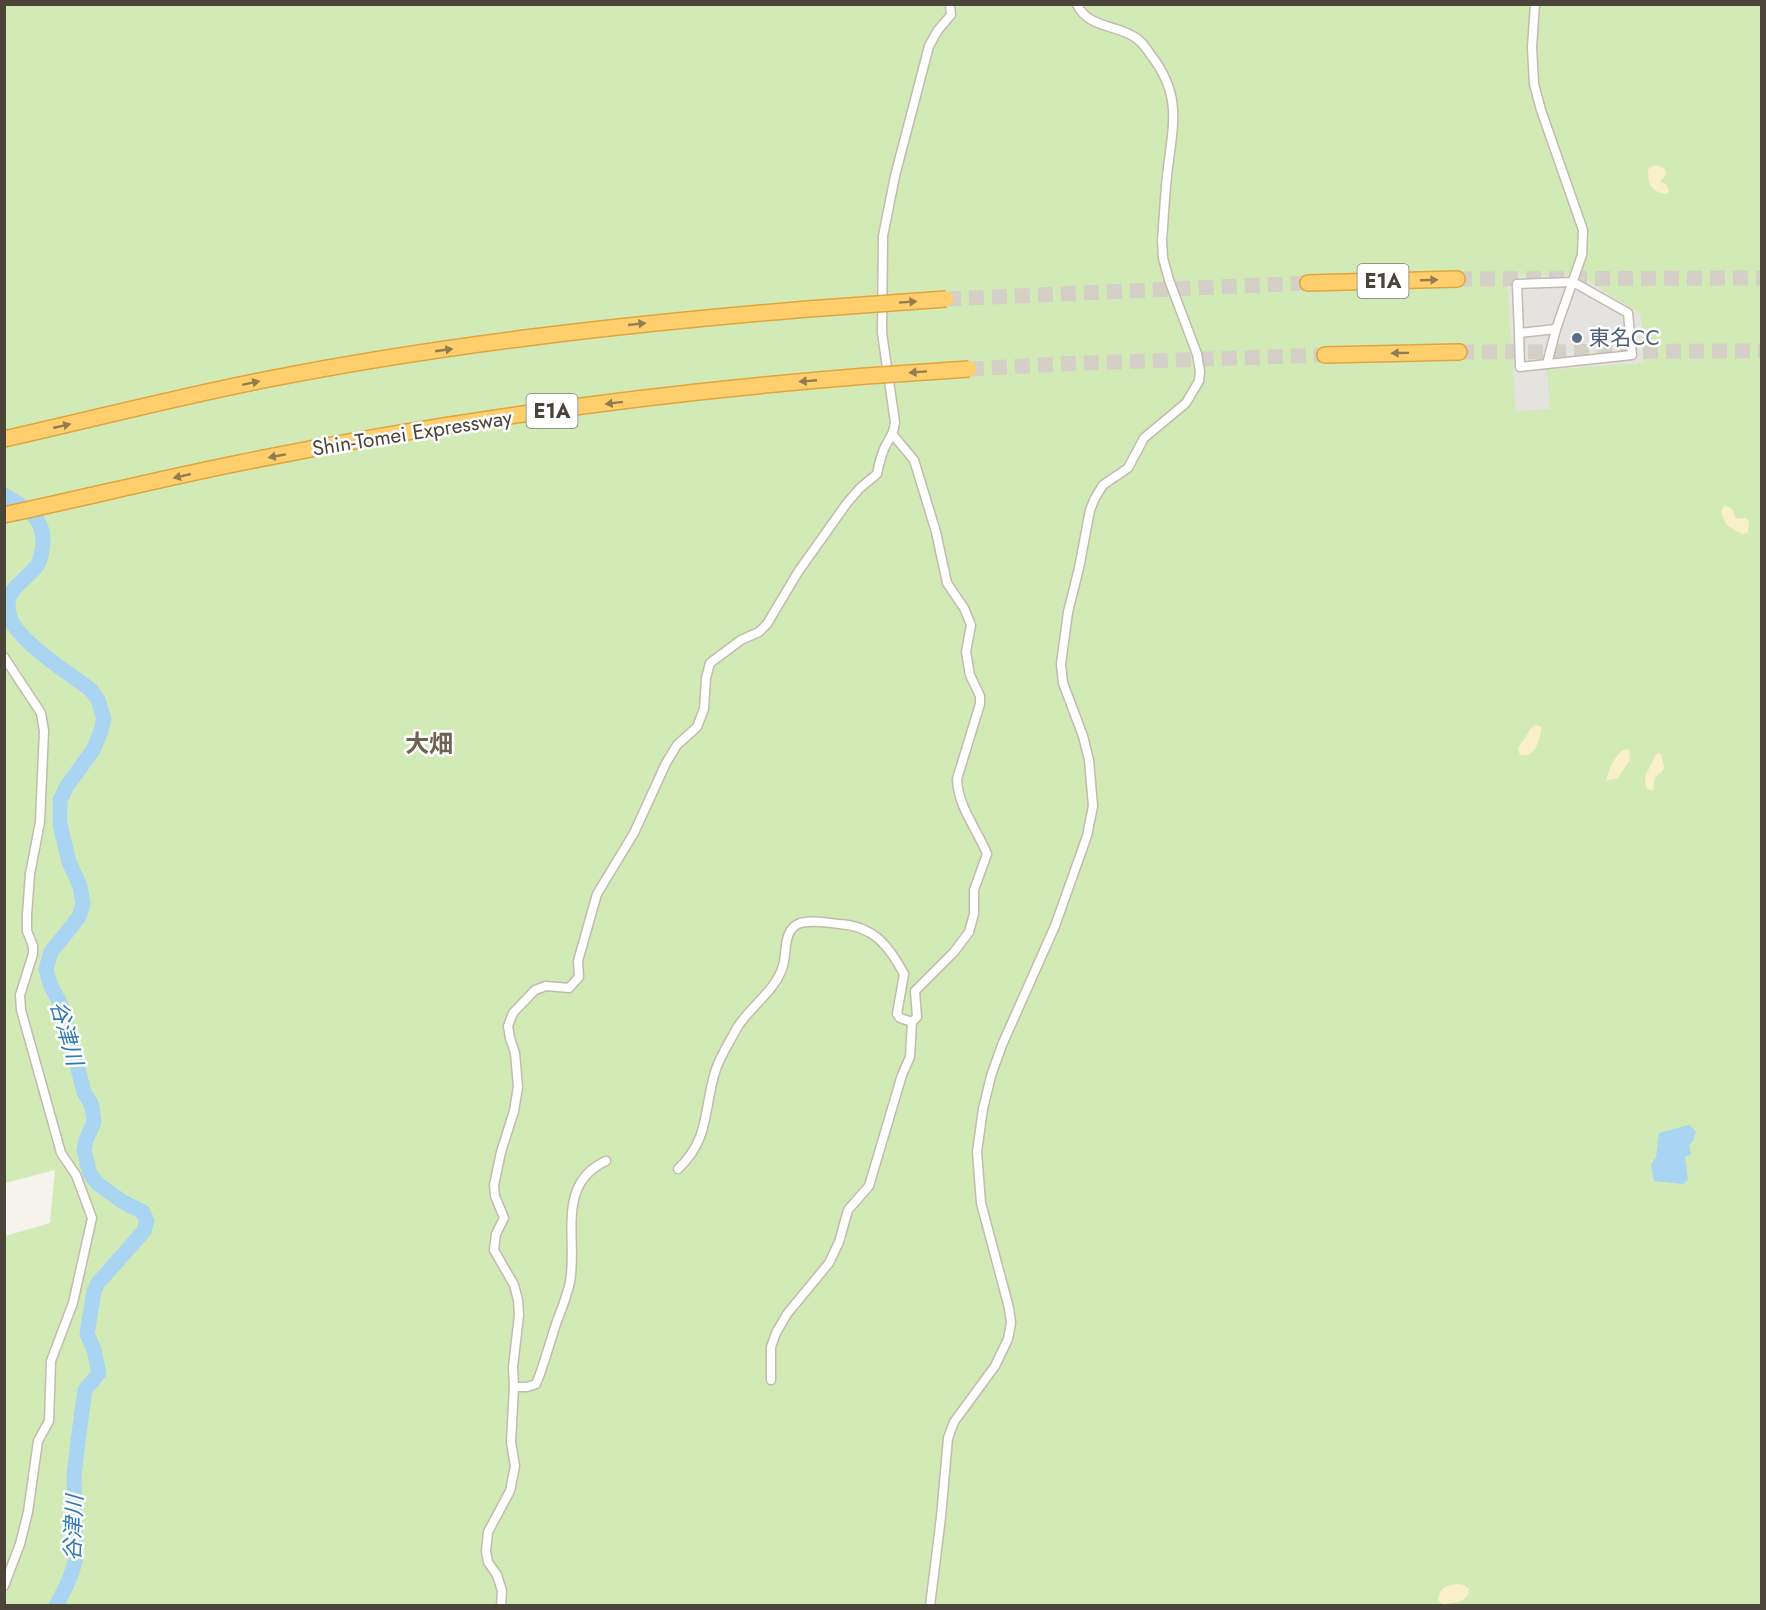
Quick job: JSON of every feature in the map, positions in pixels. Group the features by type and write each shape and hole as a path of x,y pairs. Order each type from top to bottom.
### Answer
{"highway":[{"name":"E1A","path":"1308,283 1457,279"},
{"path":"4,439 269,379 436,351 600,328 946,299"},
{"path":"1325,355 1459,352"},
{"name":"Shin-Tomei Expressway","path":"4,515 239,463 483,421 695,393 867,376 969,369"}],"street":[{"path":"501,1605 502,1591 497,1575 488,1562 486,1551 488,1532 510,1491 515,1466 511,1442 518,1300 514,1285 494,1250 496,1234 504,1218 495,1196 494,1185 501,1152 514,1111 518,1087 518,1070 508,1026 513,1013 535,990 546,986 569,988 579,977 578,962 597,894 634,833 666,763 677,745 697,726 704,710 706,678 710,663 741,640 759,632 767,624 798,572 847,503 877,474 880,458 893,435 895,422 882,333 883,236 895,176 929,46 938,30 951,15 950,4"},
{"path":"930,1605 948,1438 954,1422 995,1366 1008,1339 1011,1323 981,1203 977,1152 983,1110 991,1076 1002,1045 1055,926 1087,836 1093,806 1089,760 1083,736 1063,683 1062,664 1068,612 1090,510 1103,485 1128,468 1144,438 1186,403 1199,381 1200,371 1197,354 1163,258 1162,240 1173,125 1170,85 1158,63 1140,41 1116,28 1086,17 1077,4"},
{"path":"1535,4 1532,47 1533,84 1540,110 1583,230 1582,255 1556,329 1547,364"},
{"path":"1573,282 1628,313 1632,355 1520,367 1517,284 1573,282"},
{"path":"1519,333 1556,329"},
{"path":"771,1380 771,1347 776,1333 788,1314 829,1263 839,1242 848,1210 869,1185 902,1075 910,1057 912,1022 916,1017 915,991 954,952 969,932 974,914 974,890 987,854 958,791 957,779 980,704 980,696 970,675 966,652 971,626 964,608 947,583 936,532 914,460 893,435"},
{"path":"4,657 41,713 44,731 40,822 30,874 27,915 27,931 33,946 33,954 21,995 21,1010 61,1153 76,1175 92,1218 73,1302 51,1360 49,1421 38,1441 28,1512 20,1544 4,1587"},
{"path":"678,1169 690,1158 698,1144 707,1121 707,1108 717,1069 727,1047 747,1014 773,986 783,967 787,940 798,924 813,922 848,925 863,928 876,936 890,949 904,974 897,1014 900,1018 912,1022"},
{"path":"514,1387 536,1384 566,1299 570,1279 571,1215 576,1194 589,1170 606,1161"}],"green space":[{"path":"5,5 1761,5 1761,1605 5,1605 5,1236 50,1223 55,1170 5,1183"}],"sand":[{"path":"1656,165 1664,168 1667,173 1660,182 1666,184 1669,191 1667,194 1651,186 1648,169"},
{"path":"1724,506 1732,509 1737,519 1746,518 1749,521 1748,532 1742,534 1726,524 1721,512"},
{"path":"1535,725 1542,727 1534,751 1520,755 1518,749"},
{"path":"1625,749 1629,750 1630,760 1618,778 1606,781 1612,763"},
{"path":"1657,753 1661,754 1664,767 1655,777 1653,791 1646,788 1645,776"},
{"path":"1456,1584 1464,1585 1469,1589 1468,1594 1463,1600 1443,1605 1438,1600 1442,1590"}],"shaded area":[{"name":"東名CC","path":"1579,275 1641,314 1643,363 1547,370 1550,409 1516,411 1507,276"}],"water":[{"path":"1689,1125 1696,1131 1689,1145 1691,1154 1685,1157 1688,1180 1683,1184 1654,1181 1651,1165 1656,1157 1659,1133"}],"waterway":[{"name":"谷津川","path":"4,495 34,516 39,523 43,540 41,557 37,565 10,595 8,610 11,620 16,629 35,648 91,690 98,700 104,719 93,750 67,786 60,800 60,824 69,862 80,886 83,904 79,917 51,952 46,969 50,984 62,1007 84,1092 92,1106 94,1122 84,1150 90,1174 98,1184 123,1202 143,1212 147,1221 144,1231 98,1283 94,1291 87,1334 94,1350 99,1373 85,1390 74,1475 76,1556 71,1575 56,1606"}],"tunnel":[{"path":"1457,279 1762,278"},
{"path":"946,299 1308,283"},
{"path":"1459,352 1762,351"},
{"path":"969,369 1325,355"}],"place":[{"name":"東名CC","path":"1577,338"}],"district":[{"name":"大畑","path":"429,743"}]}
